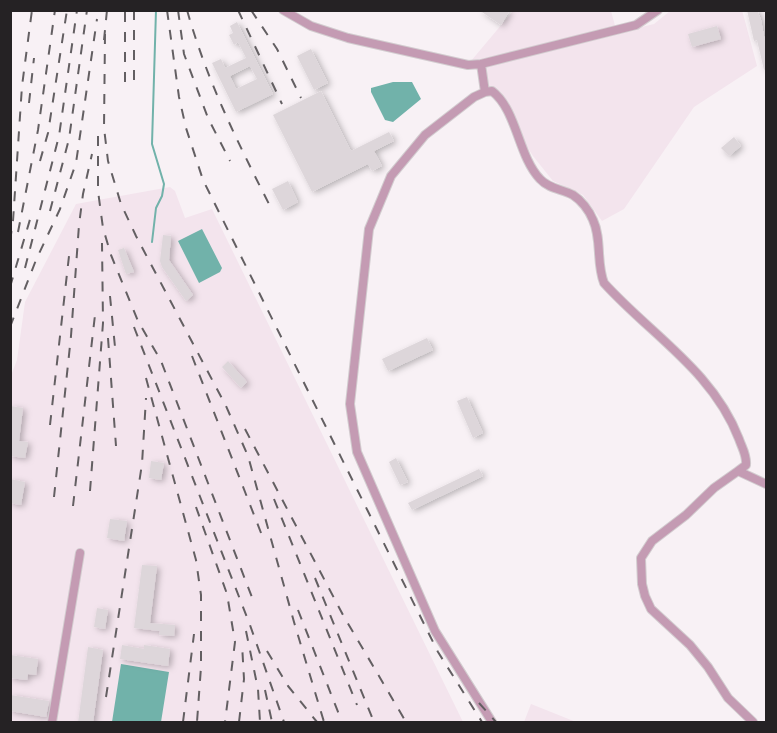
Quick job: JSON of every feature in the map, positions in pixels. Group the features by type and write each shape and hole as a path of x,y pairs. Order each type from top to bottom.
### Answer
{"street":[{"path":"283,10 310,26 348,38 454,63 481,64 636,25 658,10"},
{"path":"481,64 485,92"},
{"path":"492,723 435,631 357,453 350,404 369,229 391,176 425,135 474,97 492,91 504,105 525,156 540,179 551,188 573,195 585,206 597,232 600,275 604,283 701,377 717,397 733,424 747,458 746,465 714,488 686,515 652,541 641,558 642,584 651,609 690,645 708,666 728,698 753,723"},
{"path":"738,471 766,484"},
{"path":"52,723 80,553"}],"shaded area":[{"path":"742,10 757,66 694,107 624,209 602,221 583,195 553,181 533,156 471,61 513,11 611,11 617,33 654,24 670,11"},
{"path":"393,82 412,82 421,99 393,122 385,120 371,88"},
{"path":"170,187 175,191 185,218 212,209 463,722 11,722 10,378 17,360 25,302 76,204"},
{"path":"202,229 222,268 220,272 199,283 178,241"},
{"path":"121,664 169,672 161,722 112,722"},
{"path":"531,704 576,722 524,722"}],"building":[{"path":"479,10 510,10 501,25"},
{"path":"747,10 757,10 761,20 766,47 766,69 764,70 757,40 754,41"},
{"path":"237,22 273,94 236,112 212,63 221,59 225,68 246,58 238,42 234,45 229,35 233,33 230,26","holes":["250,66 257,79 236,89 230,76"]},
{"path":"717,26 721,39 692,47 688,34"},
{"path":"311,49 328,83 314,90 297,56"},
{"path":"321,91 351,151 389,132 394,141 374,151 382,166 372,171 368,164 312,192 273,115"},
{"path":"734,137 741,146 729,156 721,148"},
{"path":"288,181 298,202 283,210 272,189"},
{"path":"163,235 171,236 169,260 193,295 186,301 162,267 160,261"},
{"path":"124,248 134,272 126,274 118,250"},
{"path":"427,338 433,350 388,371 382,359"},
{"path":"228,361 247,382 241,388 222,367"},
{"path":"467,397 483,433 473,438 457,401"},
{"path":"10,406 23,408 19,441 28,442 25,458 10,456"},
{"path":"396,458 408,482 400,485 389,462"},
{"path":"151,461 164,463 161,480 149,478"},
{"path":"479,469 483,476 412,510 408,503"},
{"path":"10,479 25,482 21,505 10,503"},
{"path":"110,519 127,521 124,541 107,538"},
{"path":"142,565 157,566 150,623 175,625 174,636 159,635 160,631 134,628"},
{"path":"97,608 108,610 105,629 94,627"},
{"path":"122,645 144,649 144,645 170,649 168,666 120,659"},
{"path":"88,647 103,650 93,723 78,723"},
{"path":"10,655 38,659 36,675 28,674 27,680 10,678"},
{"path":"10,695 49,701 46,717 10,711"}],"waterway":[{"path":"152,242 156,208 162,196 164,184 152,144 156,10"}],"railway":[{"path":"10,241 22,86 32,10"},
{"path":"18,232 38,130 55,10"},
{"path":"40,161 48,133 67,10"},
{"path":"25,268 59,136 77,10"},
{"path":"50,211 69,139 87,10"},
{"path":"104,40 107,10"},
{"path":"125,10 125,82"},
{"path":"134,10 134,88"},
{"path":"167,10 179,97 186,128 203,180 438,652 482,722"},
{"path":"178,10 184,54 208,118 230,161"},
{"path":"187,10 213,86 270,206"},
{"path":"238,10 282,104"},
{"path":"251,10 277,49 301,98"},
{"path":"10,327 36,260 60,209 76,163 97,19"},
{"path":"105,34 104,128 108,161 121,204 226,406 248,456 324,722"},
{"path":"29,103 34,58"},
{"path":"98,136 98,191 103,228 111,255 138,321 161,361 253,600"},
{"path":"54,497 71,336 79,225 92,154"},
{"path":"10,287 31,216"},
{"path":"90,491 103,323 102,243"},
{"path":"50,425 69,256"},
{"path":"110,296 115,347"},
{"path":"73,506 95,315"},
{"path":"134,327 250,625 284,722"},
{"path":"108,338 116,446"},
{"path":"192,356 263,538"},
{"path":"146,378 196,560 201,595 201,667 197,722"},
{"path":"106,697 142,464 146,398"},
{"path":"245,429 343,615 406,722"},
{"path":"274,499 357,705"},
{"path":"196,507 227,594 235,642 225,722"},
{"path":"315,578 374,722"},
{"path":"298,610 342,722"},
{"path":"246,631 258,689 260,722"},
{"path":"183,722 194,634"},
{"path":"239,722 244,679 242,644"},
{"path":"267,651 288,686 317,722"},
{"path":"265,690 272,722"},
{"path":"479,703 496,722"}]}
